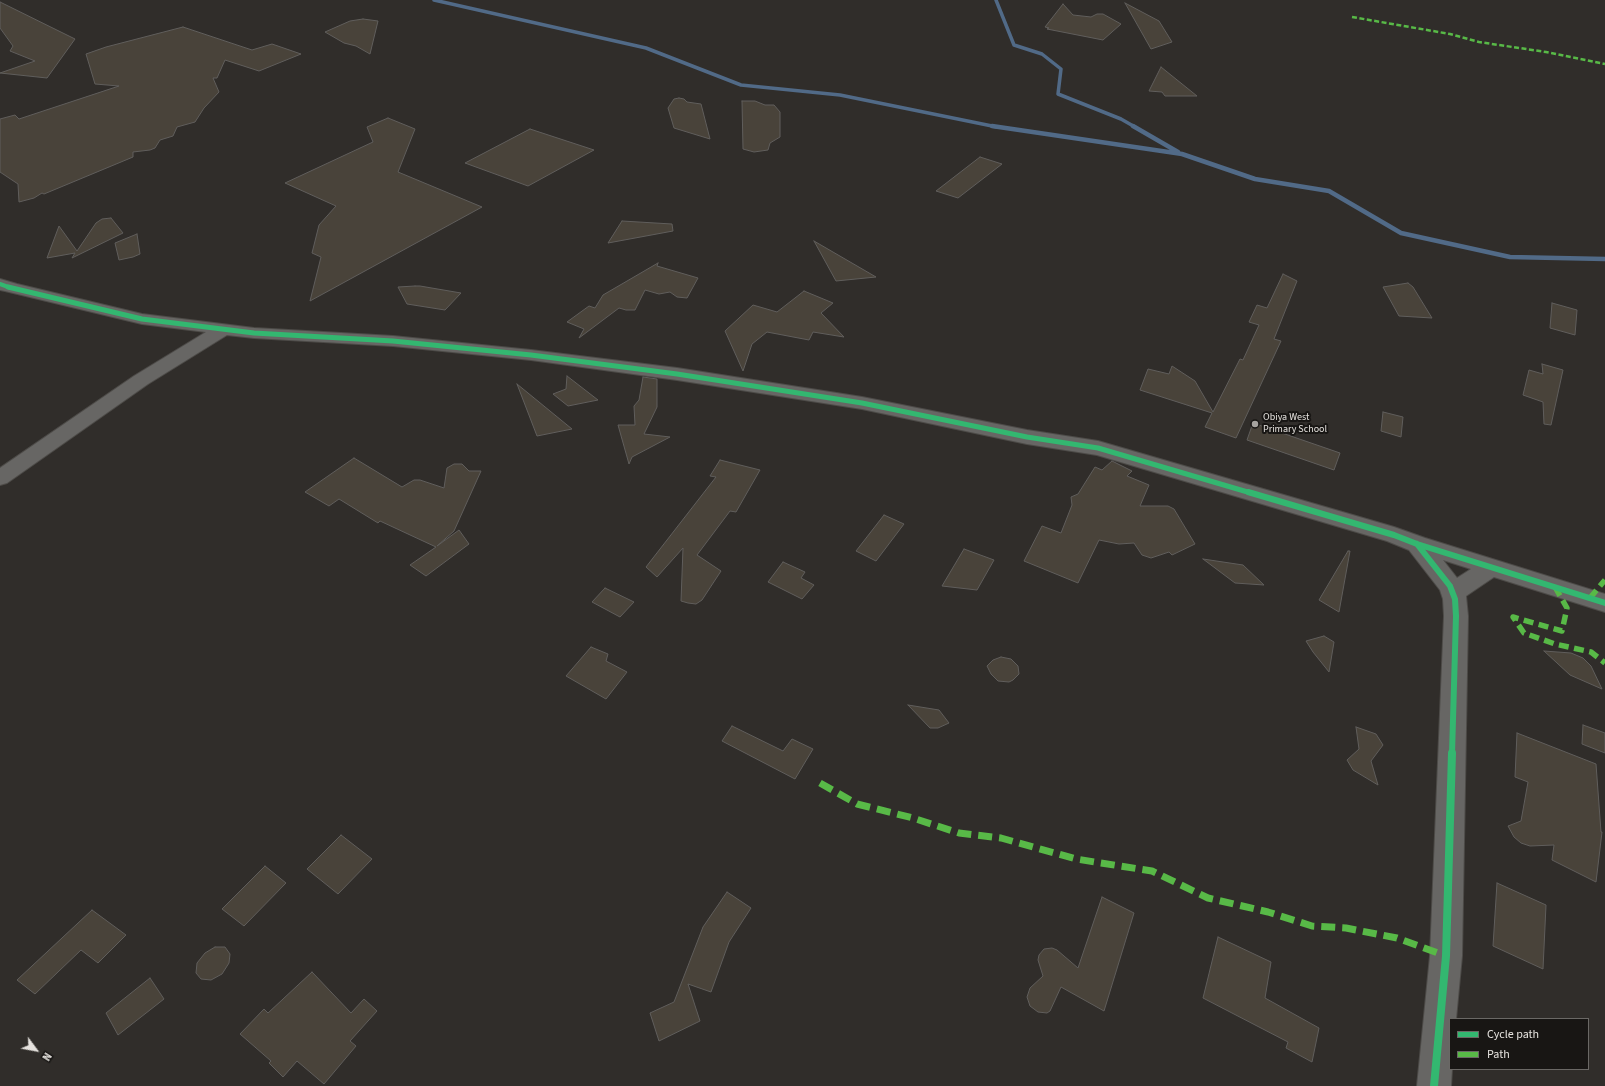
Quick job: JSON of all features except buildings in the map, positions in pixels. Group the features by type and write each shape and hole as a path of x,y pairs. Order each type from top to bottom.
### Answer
{"street":[{"path":"0,284 11,288 142,319 254,333 393,341 531,355 677,374 862,403 1027,437 1098,448 1394,535 1417,544 1605,603"},
{"path":"0,478 141,380 224,329"},
{"path":"1417,544 1447,580 1455,599 1456,616 1446,956 1434,1086"},
{"path":"1453,593 1491,567"}],"waterway":[{"path":"434,0 646,48 741,85 840,95 992,126"},
{"path":"996,0 1014,45 1042,54 1061,69 1058,94 1121,119 1135,127"},
{"path":"992,126 1182,154 1255,179 1329,191 1401,233 1510,257 1605,259"},
{"path":"992,126 997,127"},
{"path":"1133,126 1178,152"}],"marked path":[{"path":"1352,17 1450,34 1479,42 1546,52 1605,64"},
{"path":"1590,598 1605,580"},
{"path":"1555,587 1567,608 1562,631 1513,617 1524,633 1555,644 1591,652 1605,663"},
{"path":"820,783 857,804 913,818 959,833 1001,838 1076,859 1152,871 1208,898 1268,912 1312,926 1346,928 1397,938 1446,956"}],"cycle path":[{"path":"0,284 11,288 142,319 254,333 393,341 531,355 677,374 862,403 1027,437 1098,448 1394,535 1417,544 1605,603"},
{"path":"1417,544 1450,586 1455,599 1456,616 1446,956 1434,1086"}],"place":[{"name":"Obiya West Primary School","path":"1255,424"}]}
